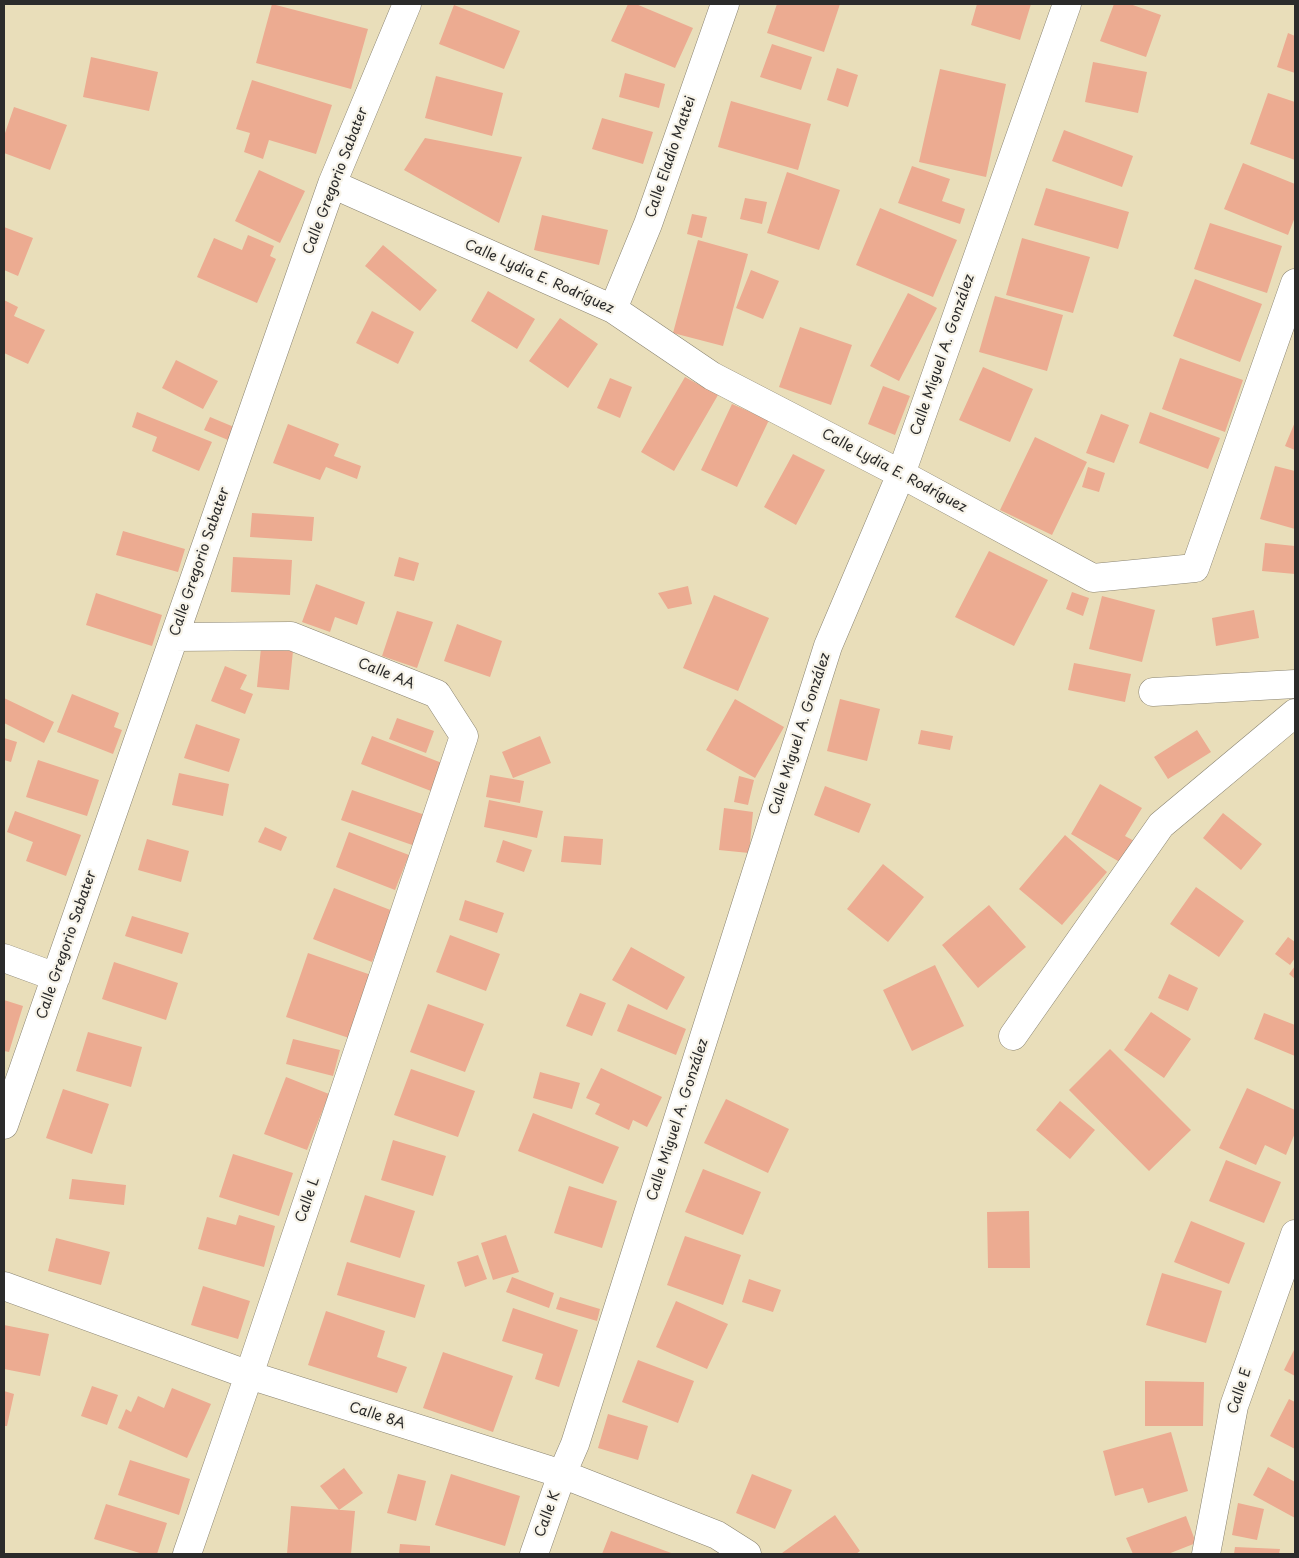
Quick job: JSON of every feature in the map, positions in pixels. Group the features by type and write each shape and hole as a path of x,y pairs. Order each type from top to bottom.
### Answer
{"street":[{"name":"Calle Gregorio Sabater","path":"4,1125 332,184 407,4"},
{"name":"Calle Eladio Mattei","path":"613,309 648,224 725,4"},
{"name":"Calle Miguel A. González","path":"562,1474 576,1444 828,646 901,474 1067,4"},
{"name":"Calle Lydia E. Rodríguez","path":"332,184 613,309 712,376 901,474 1093,578 1195,568 1295,283"},
{"name":"Calle AA","path":"174,638 291,636 437,694 464,736 428,845"},
{"path":"1154,692 1295,684"},
{"path":"1013,1036 1161,825 1295,713"},
{"name":"Calle L","path":"187,1554 428,845"},
{"path":"4,958 56,978"},
{"name":"Calle E","path":"1206,1554 1234,1406 1295,1234"},
{"name":"Calle 8A","path":"4,1286 249,1374 562,1474 717,1535 747,1554"},
{"name":"Calle K","path":"534,1554 562,1474"}],"building":[{"path":"272,4 368,29 351,89 256,63"},
{"path":"628,4 636,4 693,28 675,68 611,41"},
{"path":"777,4 840,4 824,52 767,33"},
{"path":"977,4 1031,4 1020,40 971,25"},
{"path":"1114,4 1130,4 1161,15 1146,57 1100,41"},
{"path":"454,5 520,31 504,69 439,44"},
{"path":"1288,33 1295,36 1295,73 1277,67"},
{"path":"772,44 812,57 801,90 760,77"},
{"path":"91,57 158,72 149,111 83,97"},
{"path":"1093,62 1147,72 1138,113 1085,102"},
{"path":"837,68 858,75 848,107 827,100"},
{"path":"940,69 1006,84 986,177 919,162"},
{"path":"625,73 665,84 659,108 619,97"},
{"path":"436,76 503,93 492,136 425,118"},
{"path":"252,80 332,105 316,154 269,140 263,159 244,152 250,133 236,129"},
{"path":"1268,93 1295,102 1295,160 1250,144"},
{"path":"731,101 811,124 798,170 718,147"},
{"path":"14,107 67,125 50,170 4,153 4,136"},
{"path":"602,118 653,132 643,164 592,149"},
{"path":"1064,130 1133,156 1122,187 1052,161"},
{"path":"425,138 522,157 499,223 404,170"},
{"path":"1243,163 1295,184 1295,217 1288,235 1224,209"},
{"path":"912,166 950,179 942,201 965,209 960,224 898,203"},
{"path":"259,170 305,191 280,243 235,221"},
{"path":"787,172 840,190 819,250 767,233"},
{"path":"1046,188 1129,212 1118,249 1034,225"},
{"path":"745,198 767,202 762,224 740,219"},
{"path":"880,208 957,240 933,297 856,265"},
{"path":"692,214 707,217 702,238 687,234"},
{"path":"542,215 608,230 599,265 534,250"},
{"path":"1210,223 1282,246 1267,293 1194,269"},
{"path":"4,227 33,238 18,276 4,270"},
{"path":"248,235 274,246 270,256 276,259 257,303 197,277 214,238 242,250"},
{"path":"1022,238 1090,257 1073,313 1006,295"},
{"path":"698,240 748,254 723,346 673,333"},
{"path":"383,245 437,290 420,311 365,266"},
{"path":"751,270 779,281 763,319 736,308"},
{"path":"1195,279 1262,304 1240,362 1173,336"},
{"path":"488,291 535,319 517,349 471,321"},
{"path":"908,293 937,308 899,381 870,366"},
{"path":"995,296 1063,315 1047,371 979,352"},
{"path":"4,300 18,307 14,316 45,330 28,364 4,353"},
{"path":"372,311 414,332 398,364 356,343"},
{"path":"560,318 598,344 568,388 529,361"},
{"path":"800,327 852,345 831,405 779,387"},
{"path":"1180,358 1243,380 1225,432 1162,409"},
{"path":"176,360 218,381 203,409 162,388"},
{"path":"983,367 1033,389 1010,442 959,420"},
{"path":"685,377 718,395 674,471 641,452"},
{"path":"610,378 632,387 620,418 597,408"},
{"path":"883,386 910,396 895,435 868,424"},
{"path":"732,404 769,420 737,487 701,470"},
{"path":"137,412 212,442 199,471 152,451 157,437 132,427"},
{"path":"1150,412 1220,438 1208,469 1139,443"},
{"path":"1101,414 1129,425 1114,463 1086,453"},
{"path":"210,417 234,427 228,440 204,430"},
{"path":"1295,422 1295,450 1285,446"},
{"path":"288,424 339,444 334,456 361,466 357,479 326,467 320,480 273,463"},
{"path":"1035,437 1087,462 1052,535 1000,510"},
{"path":"793,454 825,470 796,525 764,507"},
{"path":"1275,466 1295,471 1295,529 1260,519"},
{"path":"1088,467 1105,473 1099,492 1082,487"},
{"path":"252,513 314,517 312,541 250,537"},
{"path":"123,531 185,549 178,572 116,555"},
{"path":"1265,543 1295,546 1295,574 1262,571"},
{"path":"989,551 1048,580 1014,646 955,617"},
{"path":"233,557 292,560 290,595 231,592"},
{"path":"399,557 419,563 414,581 394,576"},
{"path":"316,584 365,602 357,625 335,617 330,632 302,622"},
{"path":"688,586 692,604 668,609 658,593"},
{"path":"1072,592 1089,598 1083,616 1066,609"},
{"path":"96,593 162,615 152,646 86,625"},
{"path":"714,595 769,618 738,691 683,668"},
{"path":"1102,596 1155,610 1142,662 1089,649"},
{"path":"1254,610 1259,638 1216,646 1212,618"},
{"path":"397,611 433,622 417,668 382,656"},
{"path":"457,624 502,641 490,677 444,661"},
{"path":"261,648 293,651 289,690 257,687"},
{"path":"1074,663 1131,674 1125,702 1068,690"},
{"path":"225,666 247,675 240,689 253,694 245,714 211,701"},
{"path":"72,694 119,713 114,727 122,730 113,754 57,732"},
{"path":"4,698 54,722 44,743 4,723"},
{"path":"735,699 784,727 755,778 706,750"},
{"path":"840,699 880,709 867,761 827,751"},
{"path":"397,718 434,731 426,753 389,739"},
{"path":"196,724 240,739 229,772 184,758"},
{"path":"921,730 953,736 950,750 918,744"},
{"path":"1197,730 1211,752 1168,779 1154,757"},
{"path":"372,736 442,763 431,791 361,764"},
{"path":"540,736 551,763 513,778 502,752"},
{"path":"4,738 17,742 11,762 4,760"},
{"path":"38,760 99,780 87,816 26,797"},
{"path":"179,773 229,784 223,816 172,805"},
{"path":"490,775 524,781 520,803 486,797"},
{"path":"739,776 754,780 748,805 734,802"},
{"path":"1100,784 1142,808 1125,836 1138,843 1125,865 1071,834"},
{"path":"825,786 871,804 859,833 814,815"},
{"path":"352,790 425,815 415,846 341,820"},
{"path":"489,800 543,811 537,838 484,827"},
{"path":"724,808 753,812 749,853 719,850"},
{"path":"15,811 81,835 66,876 26,861 33,842 7,832"},
{"path":"1223,813 1262,844 1241,870 1203,838"},
{"path":"265,827 287,837 281,851 258,842"},
{"path":"349,832 409,855 395,890 336,867"},
{"path":"1065,835 1107,872 1062,925 1019,889"},
{"path":"564,836 603,839 601,865 561,862"},
{"path":"147,839 189,851 181,882 138,870"},
{"path":"503,840 532,850 524,872 496,862"},
{"path":"883,864 924,897 888,942 847,909"},
{"path":"1196,887 1244,921 1219,957 1170,924"},
{"path":"334,888 393,911 372,962 313,939"},
{"path":"465,900 504,913 497,933 459,920"},
{"path":"989,905 1026,947 978,988 942,945"},
{"path":"132,916 189,933 182,954 125,936"},
{"path":"450,935 500,954 486,991 436,972"},
{"path":"1288,937 1295,942 1295,958 1290,965 1275,954"},
{"path":"631,947 685,977 667,1010 612,980"},
{"path":"308,953 374,976 352,1039 286,1017"},
{"path":"114,962 178,983 166,1020 102,999"},
{"path":"935,965 964,1026 912,1051 883,990"},
{"path":"1295,966 1295,979 1289,974"},
{"path":"1169,974 1198,988 1188,1011 1158,998"},
{"path":"580,993 606,1003 592,1036 566,1026"},
{"path":"4,1000 23,1006 9,1052 4,1051"},
{"path":"428,1004 484,1024 465,1072 410,1052"},
{"path":"628,1004 686,1029 676,1055 617,1031"},
{"path":"1151,1012 1191,1039 1164,1078 1124,1050"},
{"path":"1264,1013 1295,1025 1295,1056 1254,1039"},
{"path":"88,1032 142,1047 131,1087 76,1071"},
{"path":"293,1039 340,1050 333,1076 286,1064"},
{"path":"1110,1049 1191,1130 1149,1171 1069,1090"},
{"path":"601,1068 662,1097 647,1127 633,1120 629,1130 595,1114 600,1104 586,1098"},
{"path":"411,1069 475,1091 458,1137 394,1115"},
{"path":"540,1072 580,1083 572,1109 533,1098"},
{"path":"286,1077 329,1094 307,1150 264,1134"},
{"path":"1247,1088 1295,1110 1295,1133 1286,1155 1265,1145 1256,1165 1219,1148"},
{"path":"63,1089 109,1104 92,1154 46,1138"},
{"path":"726,1099 789,1129 768,1173 704,1143"},
{"path":"1060,1101 1095,1130 1070,1159 1036,1130"},
{"path":"533,1113 619,1147 603,1184 518,1151"},
{"path":"393,1140 446,1156 433,1196 381,1180"},
{"path":"233,1154 293,1173 279,1216 219,1197"},
{"path":"1226,1160 1281,1182 1264,1223 1209,1201"},
{"path":"703,1169 761,1192 743,1235 685,1212"},
{"path":"72,1179 126,1185 124,1205 69,1199"},
{"path":"569,1186 617,1201 602,1248 554,1233"},
{"path":"365,1195 415,1211 400,1258 350,1242"},
{"path":"1029,1211 1030,1268 988,1268 987,1212"},
{"path":"239,1215 275,1226 264,1267 198,1249 207,1217 236,1225"},
{"path":"1191,1221 1245,1243 1229,1284 1174,1262"},
{"path":"506,1235 519,1272 493,1280 481,1243"},
{"path":"685,1236 741,1255 723,1305 667,1285"},
{"path":"56,1238 110,1252 101,1285 48,1271"},
{"path":"478,1255 487,1279 465,1287 457,1262"},
{"path":"347,1262 425,1285 415,1318 337,1295"},
{"path":"1162,1273 1222,1291 1206,1343 1146,1325"},
{"path":"512,1277 554,1293 549,1308 506,1292"},
{"path":"749,1279 781,1290 773,1312 742,1302"},
{"path":"203,1286 250,1301 238,1339 191,1325"},
{"path":"560,1297 600,1309 597,1321 556,1309"},
{"path":"676,1301 728,1324 707,1369 656,1347"},
{"path":"513,1308 578,1330 559,1387 535,1379 543,1354 502,1341"},
{"path":"326,1311 385,1331 377,1357 407,1367 397,1393 308,1365"},
{"path":"4,1325 49,1334 40,1376 4,1369"},
{"path":"1295,1348 1295,1376 1284,1370"},
{"path":"443,1352 513,1376 493,1432 423,1408"},
{"path":"638,1360 694,1381 678,1423 622,1402"},
{"path":"1145,1381 1204,1382 1203,1426 1145,1426"},
{"path":"92,1386 118,1395 107,1425 81,1416"},
{"path":"172,1388 211,1404 187,1458 118,1428 126,1409 131,1412 138,1396 164,1408"},
{"path":"4,1391 14,1394 7,1426 4,1426"},
{"path":"1289,1399 1295,1402 1295,1449 1270,1436"},
{"path":"608,1414 648,1426 638,1460 598,1448"},
{"path":"1171,1432 1188,1491 1148,1503 1143,1488 1115,1496 1103,1451"},
{"path":"130,1460 190,1479 179,1515 118,1495"},
{"path":"1268,1467 1295,1482 1295,1518 1253,1495"},
{"path":"344,1468 363,1493 339,1510 320,1486"},
{"path":"398,1474 426,1481 416,1521 387,1513"},
{"path":"451,1474 520,1496 505,1546 435,1525"},
{"path":"752,1474 792,1490 775,1529 736,1513"},
{"path":"1238,1503 1264,1509 1257,1540 1232,1535"},
{"path":"106,1504 167,1523 157,1554 143,1554 94,1539"},
{"path":"291,1506 355,1511 351,1554 287,1554"},
{"path":"835,1515 860,1551 856,1554 782,1553"},
{"path":"1186,1516 1196,1543 1168,1554 1133,1554 1126,1538"},
{"path":"611,1531 674,1554 602,1554"},
{"path":"400,1544 430,1546 430,1554 399,1554"},
{"path":"1235,1547 1280,1549 1279,1554 1234,1554"}]}
